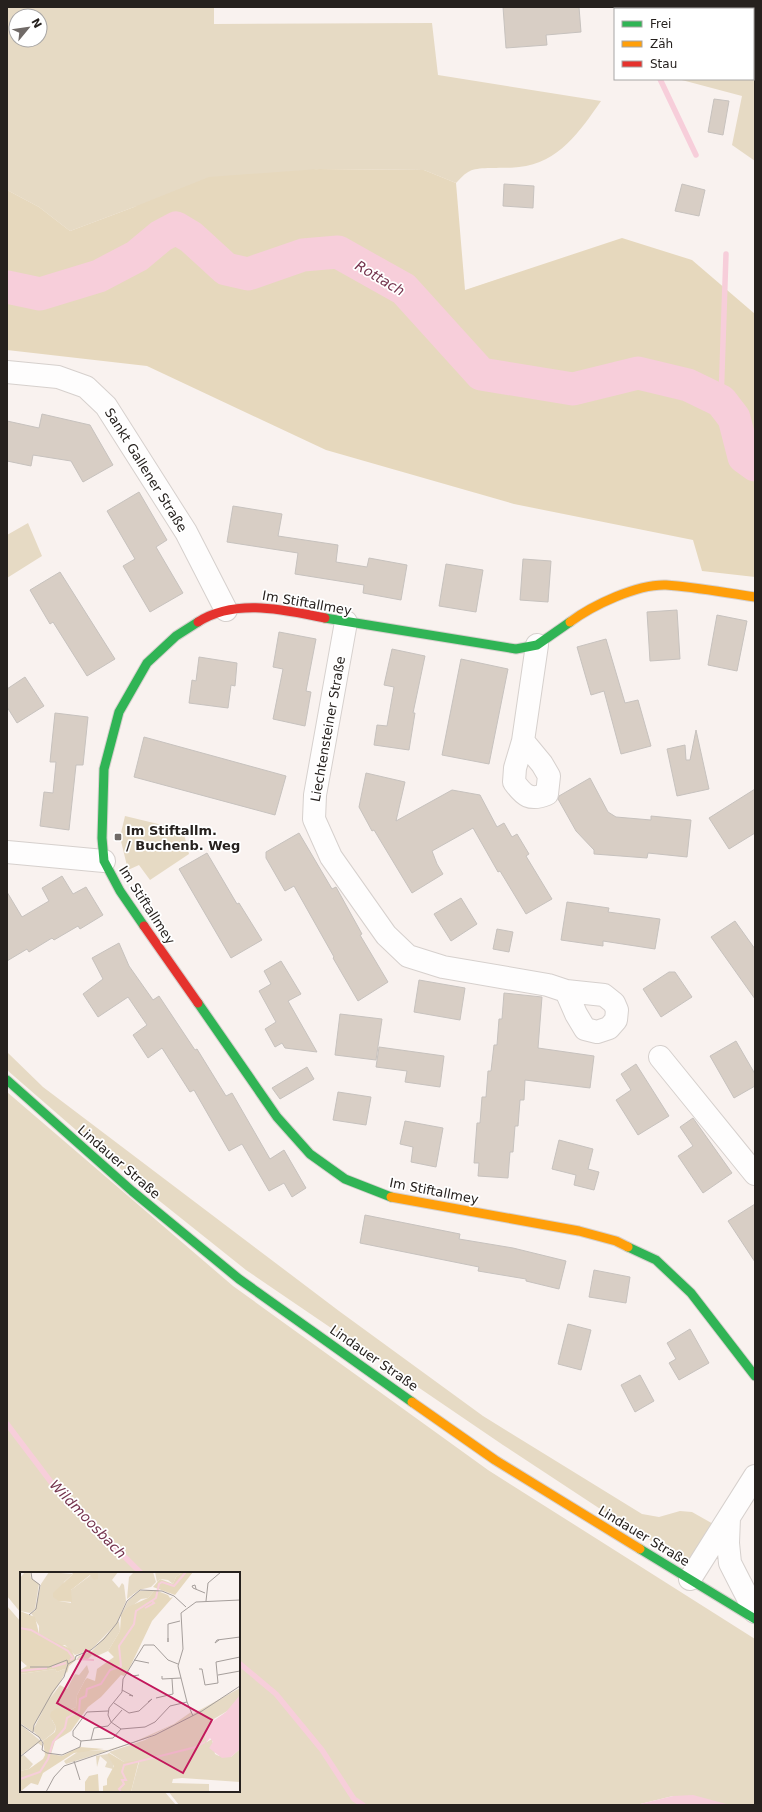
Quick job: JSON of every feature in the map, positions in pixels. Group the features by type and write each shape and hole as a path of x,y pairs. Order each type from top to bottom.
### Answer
{"street":[{"name":"Sankt Gallener Straße","path":"7,372 58,377 86,387 106,406 186,532 226,610"},
{"name":"Im Stiftallmey","path":"755,597 665,585 629,591 582,613 537,645 516,649 496,647 294,612 254,607 226,610 206,617 176,636 147,663 119,712 104,769 102,838 104,861 120,891 138,919 268,1104 310,1154 345,1179 392,1198 579,1231 616,1241 656,1260 691,1293 755,1376"},
{"name":"Liechtensteiner Straße","path":"346,622 315,795 314,819 331,857 386,935 408,956 443,967 548,985 566,991"},
{"path":"523,741 537,645"},
{"path":"7,852 104,861"},
{"path":"660,1057 755,1174"},
{"name":"Lindauer Straße","path":"7,1080 132,1192 239,1279 495,1460 755,1619"},
{"path":"690,1579 755,1476"},
{"path":"729,1518 728,1543 730,1563 755,1612"}],"shaded area":[{"path":"7,7 214,7 214,24 432,23 438,75 601,101 567,144 546,159 519,167 474,169 466,173 456,183 424,170 319,169 134,207 70,231 39,207 7,190"},
{"path":"620,7 699,8 621,8"},
{"path":"755,57 755,161 732,145 742,96 682,80 754,80"},
{"path":"319,169 424,170 456,183 465,290 622,238 692,260 755,314 755,577 702,571 693,540 514,504 326,450 147,366 7,350 7,190 39,207 70,231 209,177"},
{"path":"28,523 42,556 7,578 7,535"},
{"path":"125,816 183,830 189,854 150,880 139,865 128,870 120,837"},
{"path":"7,1052 43,1087 339,1311 483,1416 642,1514 659,1517 680,1511 692,1512 715,1525 689,1564 617,1520 503,1445 246,1270 137,1183 7,1070"},
{"path":"7,1092 233,1286 488,1470 755,1639 755,1805 730,1805 673,1796 636,1805 179,1805 169,1792 240,1792 240,1572 20,1572 20,1612 7,1596"},
{"path":"7,1606 20,1621 20,1792 165,1792 176,1805 7,1805"},
{"path":"693,1795 730,1805 636,1805 673,1796"}],"building":[{"path":"503,7 579,7 581,32 546,35 547,45 506,48"},
{"path":"714,99 729,101 723,135 708,132"},
{"path":"504,184 534,186 533,208 503,206"},
{"path":"682,184 705,190 699,216 675,211"},
{"path":"42,414 90,425 113,465 83,482 71,461 33,455 31,466 7,461 7,421 39,428"},
{"path":"139,492 167,540 156,547 183,593 150,612 123,566 135,559 107,511"},
{"path":"233,506 282,514 278,536 338,545 336,562 367,567 369,558 407,565 401,600 363,593 364,585 295,574 298,553 227,542"},
{"path":"523,559 551,561 548,602 520,600"},
{"path":"446,564 483,570 476,612 439,606"},
{"path":"60,572 115,659 87,676 53,622 50,624 30,590"},
{"path":"677,610 680,659 650,661 647,612"},
{"path":"717,615 747,621 737,671 708,665"},
{"path":"279,632 316,639 306,691 311,692 305,726 273,719 283,669 273,667"},
{"path":"606,639 625,703 638,700 651,746 621,754 604,691 591,695 577,647"},
{"path":"392,649 425,656 413,713 415,713 409,750 374,745 377,725 387,726 394,687 384,685"},
{"path":"199,657 237,663 235,686 231,685 228,708 189,703 192,680 196,681"},
{"path":"461,659 508,669 489,764 442,755"},
{"path":"25,677 44,706 17,723 7,707 7,689"},
{"path":"55,713 88,717 83,765 76,765 69,830 40,826 44,792 53,793 56,762 50,762"},
{"path":"696,730 709,789 677,796 667,749 685,745 686,760 690,760"},
{"path":"144,737 286,776 275,815 134,777"},
{"path":"366,773 405,782 396,821 452,790 480,795 497,827 504,823 512,837 517,834 529,854 526,856 552,899 526,914 500,871 498,872 473,828 432,851 443,874 412,893 374,830 372,831 359,807"},
{"path":"590,778 608,812 616,817 651,820 651,816 691,820 687,857 648,853 647,858 594,854 594,850 576,831 558,799 559,796"},
{"path":"755,789 755,833 729,849 709,818"},
{"path":"299,833 332,889 336,887 362,934 360,935 388,982 358,1001 294,886 285,891 266,858 266,852"},
{"path":"207,853 237,904 239,903 262,940 231,958 179,869"},
{"path":"62,876 73,894 86,887 103,915 80,929 78,926 54,940 52,938 29,952 27,949 7,961 7,892 22,917 49,901 42,888"},
{"path":"461,898 477,924 451,941 434,914"},
{"path":"567,902 609,908 608,912 660,919 655,949 603,941 603,946 561,940"},
{"path":"735,921 755,949 755,999 711,937"},
{"path":"497,929 513,932 509,952 493,949"},
{"path":"119,943 129,966 153,1000 159,996 195,1050 197,1049 226,1096 232,1093 270,1159 284,1150 306,1188 292,1197 284,1183 269,1191 242,1144 229,1151 194,1090 190,1092 162,1048 148,1058 133,1035 147,1025 128,997 98,1017 83,994 103,979 92,958"},
{"path":"281,961 301,994 288,1001 317,1052 285,1048 282,1043 275,1047 265,1029 276,1022 259,991 271,984 264,971"},
{"path":"669,972 675,972 692,997 661,1017 643,989"},
{"path":"419,980 465,988 460,1020 414,1012"},
{"path":"504,993 542,997 538,1048 594,1056 590,1088 525,1080 524,1100 520,1100 518,1126 515,1126 513,1152 510,1152 508,1178 478,1176 479,1163 474,1163 477,1123 480,1123 482,1097 486,1097 488,1071 491,1071 494,1045 497,1045 499,1019 502,1019"},
{"path":"340,1014 382,1019 376,1060 335,1055"},
{"path":"736,1041 755,1074 755,1086 734,1098 710,1056"},
{"path":"379,1047 444,1056 440,1087 405,1082 407,1071 376,1067"},
{"path":"636,1064 669,1116 638,1135 616,1100 631,1090 621,1074"},
{"path":"307,1067 314,1079 280,1099 272,1088"},
{"path":"338,1092 371,1097 366,1125 333,1120"},
{"path":"693,1118 732,1173 703,1193 678,1156 693,1146 680,1127"},
{"path":"405,1121 443,1128 436,1167 411,1162 413,1147 400,1144"},
{"path":"559,1140 593,1149 588,1169 599,1172 594,1190 574,1185 576,1175 552,1169"},
{"path":"755,1204 755,1262 728,1221"},
{"path":"365,1215 460,1234 459,1239 513,1248 566,1261 559,1289 526,1281 526,1279 478,1271 479,1267 360,1243"},
{"path":"594,1270 630,1277 626,1303 589,1297"},
{"path":"568,1324 591,1330 581,1370 558,1364"},
{"path":"690,1329 709,1363 679,1380 669,1363 676,1359 667,1343"},
{"path":"640,1375 654,1401 635,1412 621,1385"}],"waterway":[{"path":"660,80 696,155"},
{"name":"Rottach","path":"7,287 40,294 99,276 137,256 161,236 176,228 191,237 226,269 248,274 303,255 338,252 404,289 481,374 573,389 638,373 688,385 721,401 734,418 744,457 755,465"},
{"path":"721,401 726,254"},
{"name":"Wildmoosbach","path":"7,1424 57,1490 140,1572"},
{"name":"Wildmoosbach","path":"240,1664 276,1694 322,1750 354,1799 363,1805"}],"traffic: fast":[{"path":"325,618 516,649 537,645 570,622"},
{"path":"144,926 120,891 104,861 102,838 104,769 119,712 147,663 176,636 198,622"},
{"path":"198,1003 277,1117 310,1154 345,1179 391,1197"},
{"path":"7,1080 132,1191 239,1279 412,1402"},
{"path":"628,1247 656,1260 691,1293 755,1376"},
{"path":"640,1549 755,1619"}],"traffic: slow":[{"path":"570,622 591,609 616,597 642,588 654,586 666,585 688,587 755,597"},
{"path":"391,1197 579,1231 616,1241 628,1247"},
{"path":"412,1402 495,1460 640,1549"}],"traffic: jam":[{"path":"198,622 228,610 244,608 277,609 325,618"},
{"path":"144,926 198,1003"}],"place":[{"name":"Im Stiftallm. / Buchenb. Weg","path":"118,837"}]}
